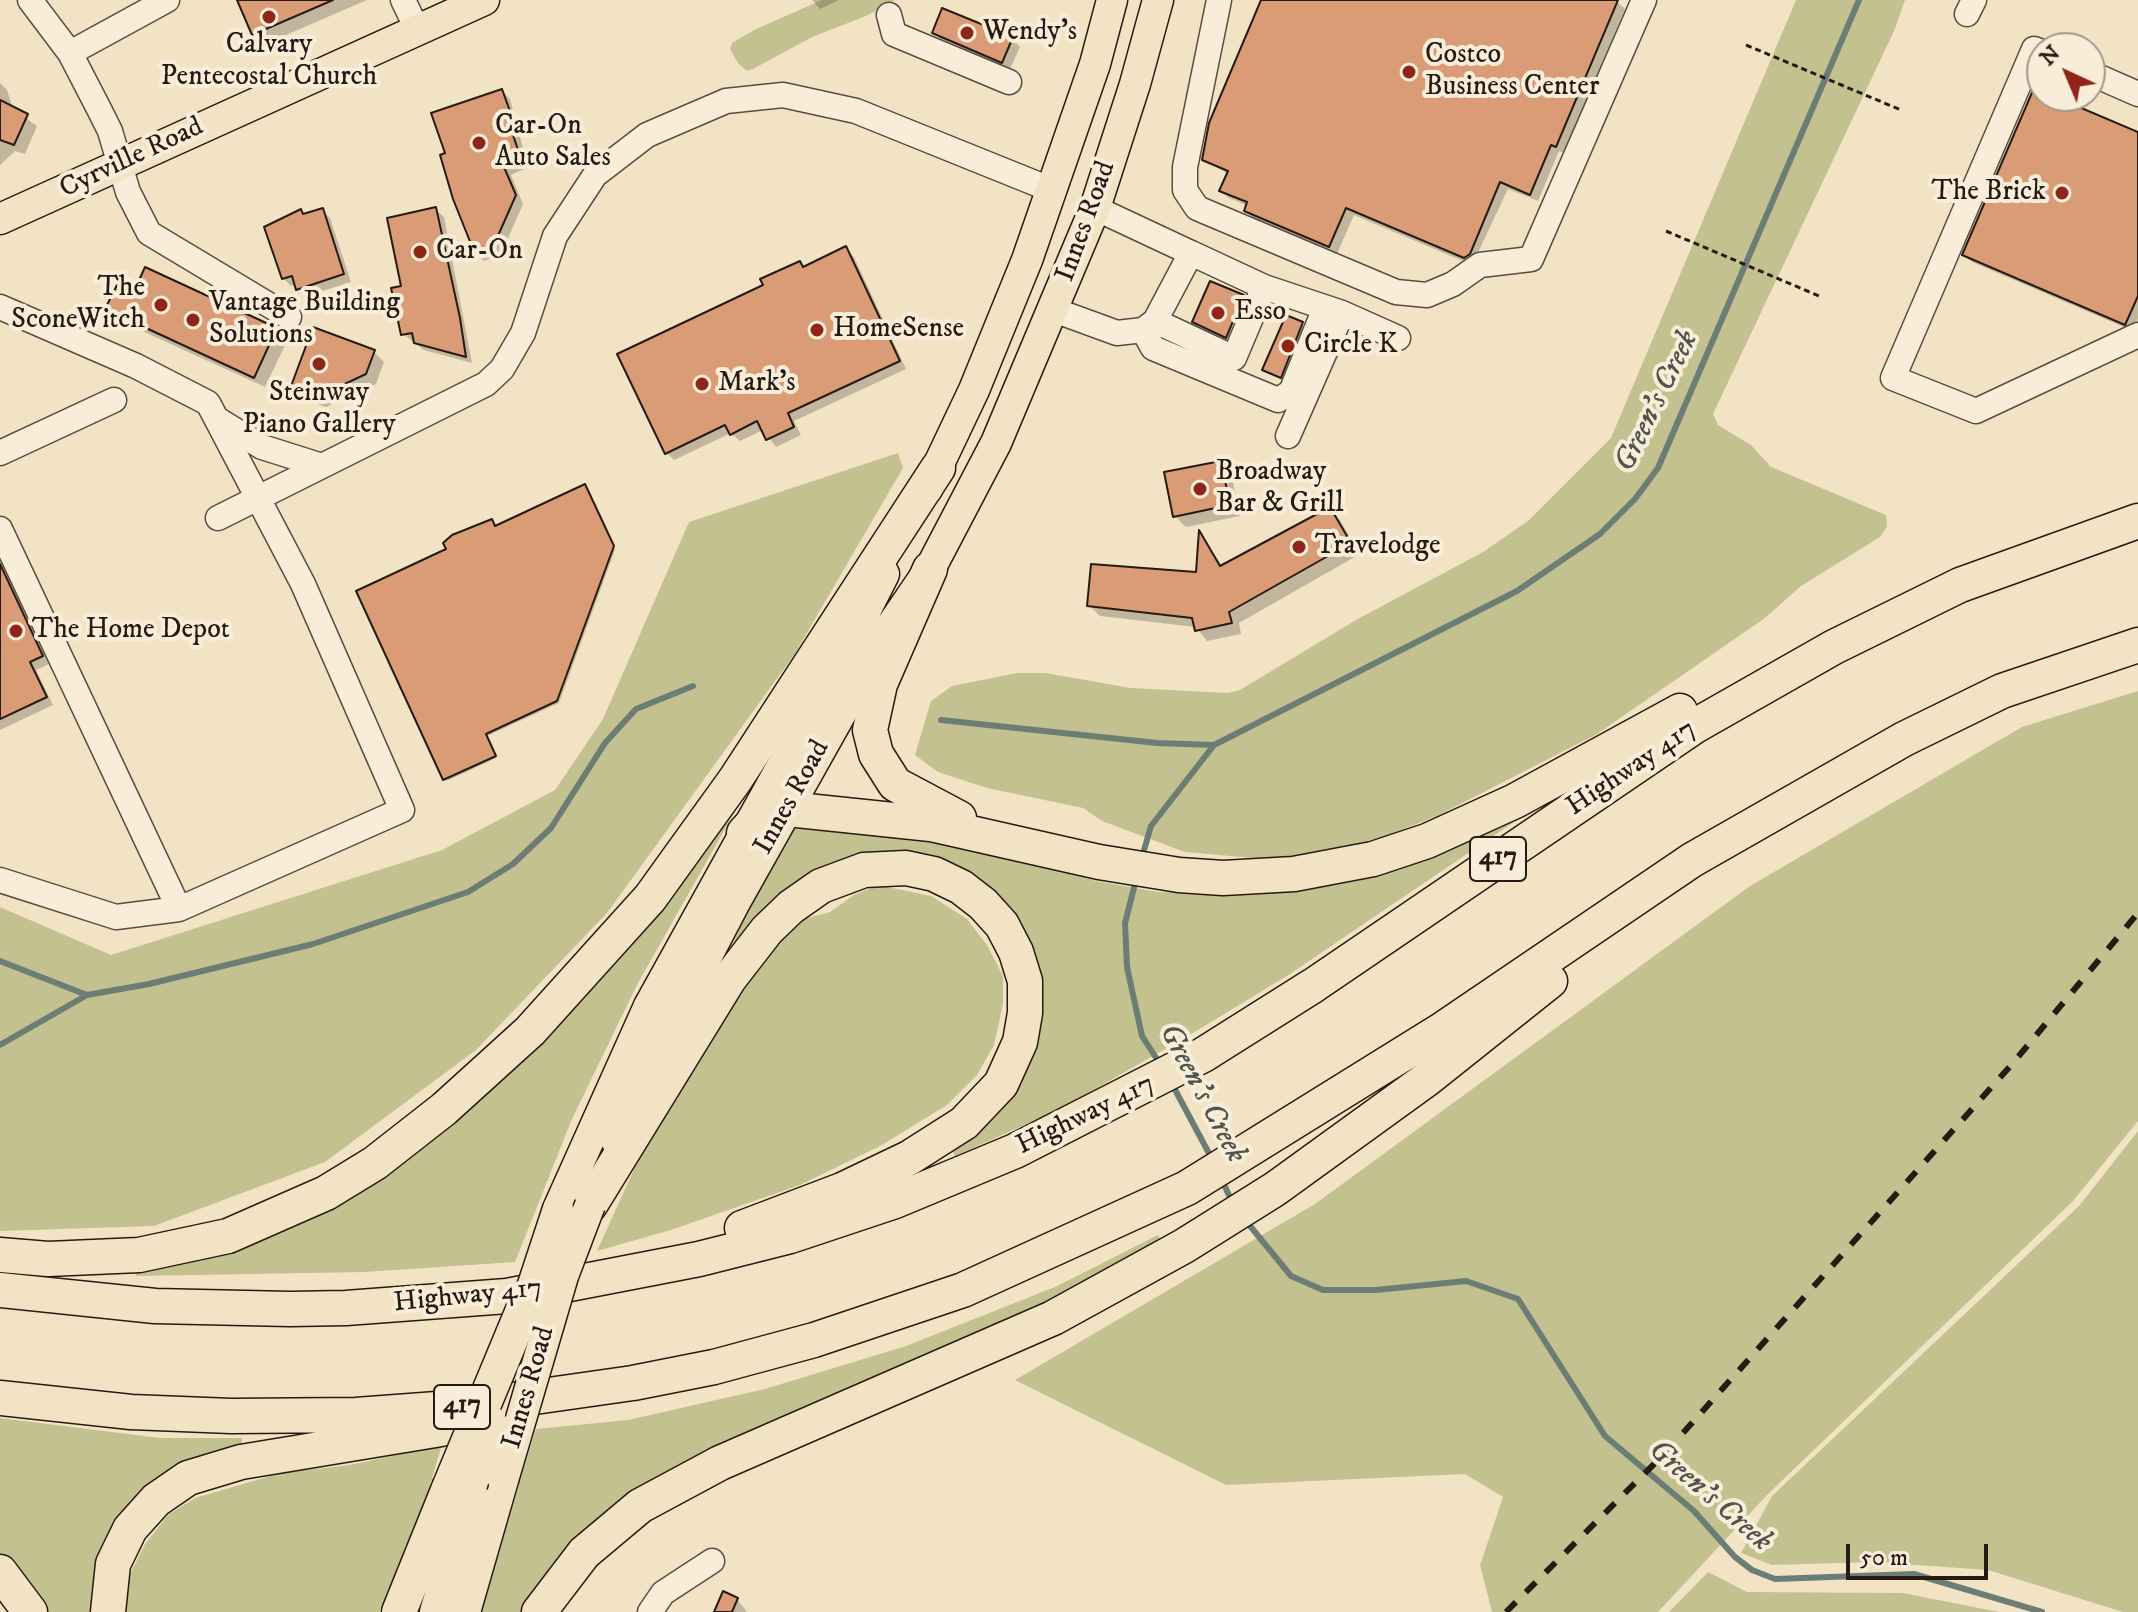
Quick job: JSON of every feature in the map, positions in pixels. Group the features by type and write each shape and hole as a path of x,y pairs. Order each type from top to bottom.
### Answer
{"highway":[{"path":"0,1255 48,1259 139,1255 228,1236 326,1193 375,1163 444,1109 539,1021 650,898 735,780 938,468"},
{"name":"Highway 417","path":"0,1290 155,1306 346,1308 507,1296 661,1268 790,1236 966,1173 1139,1091 1203,1055 1314,985 1695,726 1834,647 1960,585 2138,521"},
{"path":"930,569 874,704 870,730 876,754 889,776 906,792 1033,847"},
{"path":"744,833 761,814 787,809 931,824 1099,862 1179,875 1223,878 1294,874 1373,859 1427,841 1515,801 1834,629 1960,585"},
{"name":"417","path":"0,1398 131,1412 231,1416 432,1410 572,1392 714,1367 814,1340 913,1307 1018,1267 1187,1188 1440,1031 1692,860 1904,739 2002,691 2138,645"},
{"path":"539,1612 561,1579 598,1539 657,1496 720,1463 1042,1323 1216,1227 1275,1189 1427,1079 1498,1021 1793,800"},
{"path":"346,1308 682,1246 842,1190 930,1146 980,1109 1001,1084 1016,1057 1025,1013 1025,981 1016,952 1002,925 983,904 951,881 906,868 849,874 805,897 767,930 729,979 574,1207"},
{"path":"399,1612 460,1486 528,1298"},
{"path":"108,1612 107,1589 113,1564 130,1529 156,1500 201,1473 260,1458 696,1385 769,1364 913,1307"},
{"path":"0,1572 30,1612"}],"main road":[{"name":"Cyrville Road","path":"0,219 484,0"},
{"name":"Innes Road","path":"465,1612 563,1276 574,1207 649,1006 838,665 938,468 1014,294 1052,190 1112,0"},
{"name":"Innes Road","path":"528,1298 787,809 885,635 930,569 996,443 1095,208 1158,0"},
{"path":"1052,190 1095,208"},
{"path":"435,1612 460,1486"}],"street":[{"path":"30,0 70,53 110,131 128,192 149,233 289,317"},
{"path":"70,53 167,0"},
{"path":"403,0 417,29"},
{"path":"1219,0 1185,167 1185,190 1197,208 1396,292 1427,295 1453,284 1480,265 1531,259 1644,0"},
{"path":"889,15 894,34 1009,82"},
{"path":"2026,68 1893,378 1976,411 2138,335"},
{"path":"2106,80 2138,94"},
{"path":"218,518 260,499 319,465 464,398 486,384 502,369 523,333 555,236 595,175 647,135 726,101 783,95 856,111 1052,190"},
{"path":"1095,208 1264,287 1334,310 1398,338"},
{"path":"1191,253 1149,326 1153,348 1278,400 1291,392 1334,310"},
{"path":"1238,383 1234,358 1264,287"},
{"path":"0,307 136,366 208,403 303,584 402,810 179,909 116,917 0,880"},
{"path":"1054,310 1117,333 1149,326 1234,358"},
{"path":"1288,436 1334,310"},
{"path":"0,453 114,400"},
{"path":"217,419 262,447 319,465"},
{"path":"0,529 179,909"},
{"path":"650,1612 663,1593 712,1561"}],"path":[{"path":"1746,45 1901,110"},
{"path":"1666,231 1819,296"}],"shaded area":[{"path":"822,0 895,0 866,16 812,37 753,69 747,71 738,63 730,49 732,43"},
{"path":"1796,0 1905,0 1894,31 1713,414 1718,425 1751,445 1771,467 1886,515 1887,527 1880,537 1801,586 1765,618 1597,734 1437,816 1388,835 1314,856 1263,859 1185,852 1102,821 1083,808 987,788 938,772 915,755 931,701 952,686 1017,673 1045,673 1131,688 1228,693 1240,690 1356,620 1483,552 1528,521 1611,438"},
{"path":"898,453 903,468 794,655 607,913 476,1050 325,1162 154,1226 0,1231 0,907 111,955 442,850 555,790 603,719 689,522"},
{"path":"2138,691 2138,1121 2073,1201 1767,1495 1658,1612 1492,1612 1480,1565 1503,1497 1465,1474 1226,1485 1015,1380 1315,1204 1750,886 2022,727"},
{"path":"747,790 638,983 572,1119 515,1262 364,1272 136,1276 135,1264 359,1186"},
{"path":"1545,801 1287,976 1188,1036 1060,1109 955,1156 950,1146 998,1106 1028,949 910,855 729,952 773,857 793,824 893,833 976,847 1096,881 1158,892 1220,894"},
{"path":"878,885 931,896 967,919 987,945 1003,976 1003,1004 994,1045 977,1075 947,1105 882,1145 800,1185 671,1230 597,1251 646,1143 748,975 796,921 830,912 854,895"},
{"path":"2138,1131 2138,1612 2123,1612 1988,1570 1874,1562 1772,1565 1741,1553 1772,1496 2079,1206"},
{"path":"1158,1235 1164,1245 593,1527 538,1585 523,1612 480,1612 536,1429 628,1420 765,1389 906,1346 1055,1287"},
{"path":"0,1418 160,1438 242,1438 242,1452 177,1473 95,1612 43,1612 0,1560"},
{"path":"442,1445 428,1491 379,1612 125,1612 130,1574 145,1544 168,1515 195,1498 281,1473 350,1465"},
{"path":"1708,1572 1747,1592 1903,1593 1999,1612 1669,1612"}],"building":[{"name":"Calvary Pentecostal Church","path":"237,0 333,0 252,35"},
{"name":"Costco Business Center","path":"1261,0 1618,0 1556,147 1551,145 1530,195 1500,182 1470,254 1464,258 1346,208 1329,247 1244,211 1247,202 1219,191 1228,171 1202,160 1209,123"},
{"name":"Wendy's","path":"942,8 1013,37 1002,63 932,33"},
{"name":"Car-On Auto Sales","path":"502,89 517,131 512,132 521,159 504,167 516,195 493,247 475,254 453,199 440,155 445,153 431,113"},
{"path":"0,100 28,114 14,145 0,140"},
{"name":"The Brick","path":"2026,107 2026,112 2091,112 2138,132 2138,296 2125,325 1962,255"},
{"name":"Car-On","path":"436,207 466,357 414,343 412,333 401,335 391,288 401,286 387,218"},
{"path":"323,208 344,274 296,290 292,276 282,279 264,227 301,209 303,214"},
{"path":"846,246 900,361 788,413 794,427 766,440 757,421 730,435 725,425 665,454 617,354 763,285 760,279 800,261 803,267"},
{"path":"145,267 277,328 254,378 105,309 119,281 135,289"},
{"name":"Esso","path":"1210,281 1244,295 1226,338 1192,322"},
{"name":"Circle K","path":"1286,315 1303,322 1281,378 1262,370"},
{"name":"Steinway Piano Gallery","path":"313,327 375,350 366,374 315,398 290,389"},
{"path":"1221,461 1230,505 1173,517 1164,472"},
{"path":"585,484 614,546 557,701 486,734 496,756 443,780 356,591 446,549 443,543 452,535 492,519 495,526"},
{"name":"Travelodge","path":"1330,507 1351,543 1229,612 1232,623 1195,631 1192,618 1087,606 1091,564 1196,572 1199,530 1220,566"},
{"name":"The Home Depot","path":"0,564 43,656 30,662 47,697 0,719"},
{"path":"723,1591 738,1598 732,1612 714,1612"}],"waterway":[{"name":"Green's Creek","path":"1142,857 1151,826 1214,745 1517,591 1600,534 1635,499 1658,468 1859,0"},
{"path":"0,961 87,995 149,984 313,944 468,892 513,864 551,828 605,743 636,709 693,686"},
{"path":"941,720 1157,743 1214,745"},
{"name":"Green's Creek","path":"1136,880 1125,923 1127,967 1142,1036 1160,1064"},
{"path":"0,1045 87,995"},
{"name":"Green's Creek","path":"1172,1084 1212,1159"},
{"name":"Green's Creek","path":"1222,1180 1232,1202"},
{"name":"Green's Creek","path":"1246,1221 1291,1276 1323,1290 1376,1290 1466,1281 1518,1299 1605,1436 1694,1511 1735,1557 1752,1570 1775,1579 1914,1574 2042,1612"}],"railway":[{"path":"1506,1612 1667,1451 2013,1063 2138,913"}],"place":[{"name":"Calvary Pentecostal Church","path":"269,17"},
{"name":"Wendy's","path":"967,33"},
{"name":"Costco Business Center","path":"1409,72"},
{"name":"Car-On Auto Sales","path":"479,143"},
{"name":"The Brick","path":"2062,193"},
{"name":"Car-On","path":"420,252"},
{"name":"The SconeWitch","path":"161,305"},
{"name":"Esso","path":"1218,313"},
{"name":"Vantage Building Solutions","path":"193,320"},
{"name":"HomeSense","path":"817,330"},
{"name":"Circle K","path":"1288,346"},
{"name":"Steinway Piano Gallery","path":"319,364"},
{"name":"Mark's","path":"702,384"},
{"name":"Broadway Bar & Grill","path":"1200,489"},
{"name":"Travelodge","path":"1299,547"},
{"name":"The Home Depot","path":"16,631"}]}
